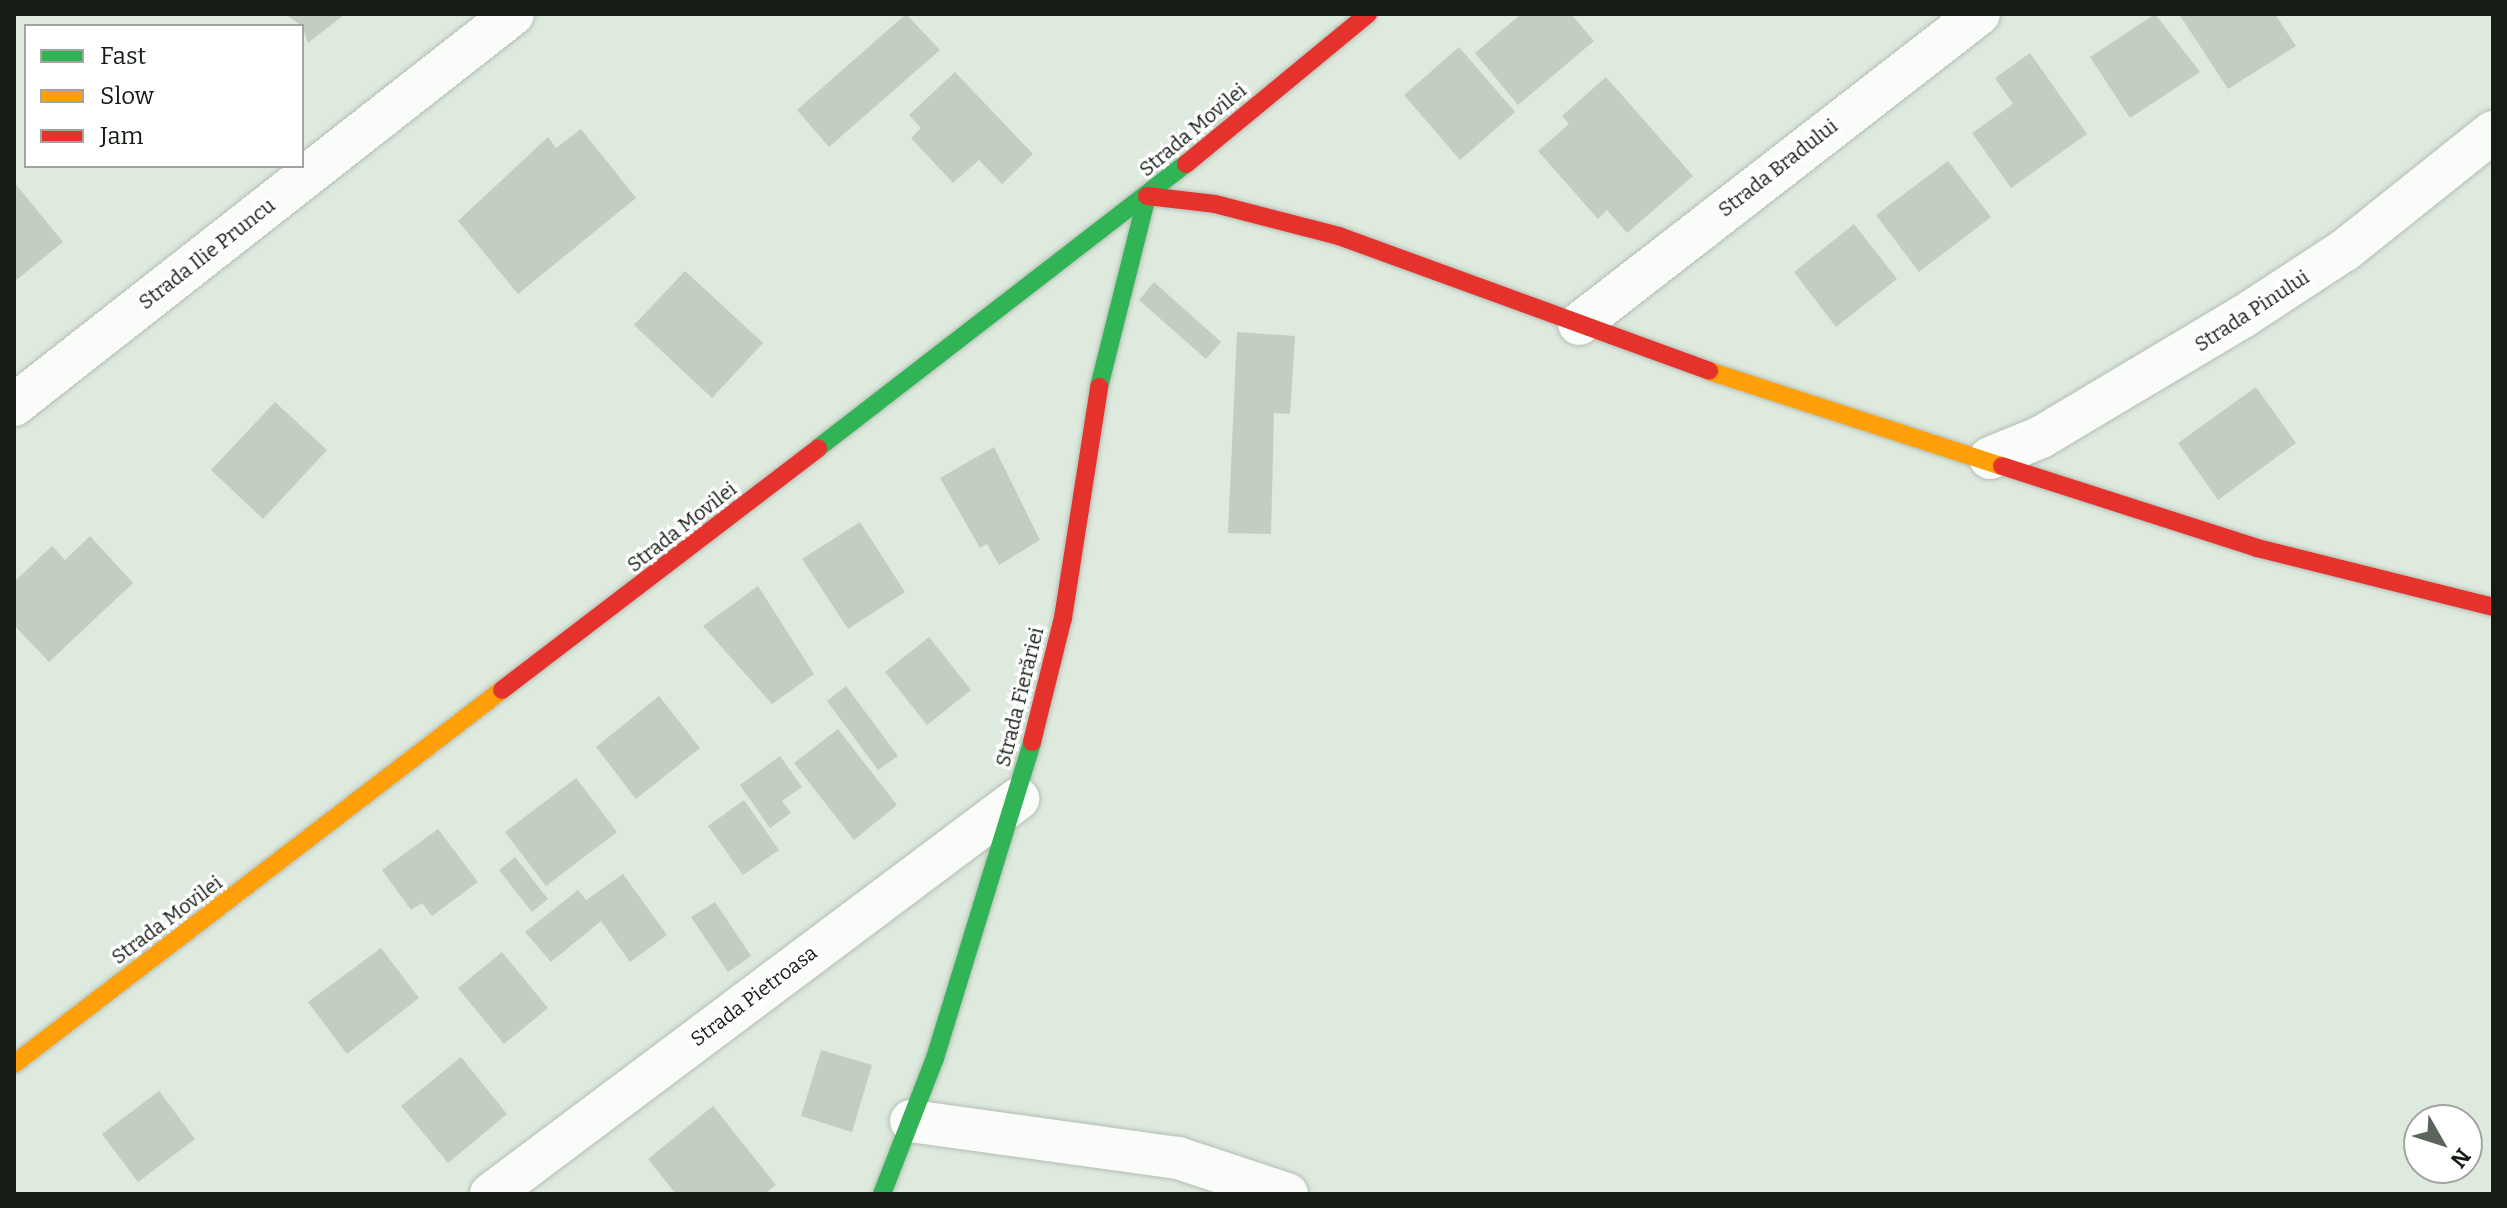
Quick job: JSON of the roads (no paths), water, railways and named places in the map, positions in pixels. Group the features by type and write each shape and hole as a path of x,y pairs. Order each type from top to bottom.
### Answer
{"street":[{"name":"Strada Ilie Pruncu","path":"14,405 513,14"},
{"name":"Strada Movilei","path":"14,1064 1147,196 1368,14"},
{"name":"Strada Bradului","path":"1579,324 1979,14"},
{"name":"Strada Pinului","path":"1990,458 2054,430 2244,316 2345,250 2493,132"},
{"path":"1147,196 1215,204 1339,236 1579,324 2257,548 2493,607"},
{"name":"Strada Fierăriei","path":"882,1194 911,1121 1018,799 1063,618 1092,415 1147,196"},
{"path":"2424,592 2464,592 2493,581"},
{"name":"Strada Pietroasa","path":"491,1194 1018,799"},
{"path":"911,1121 1178,1158 1287,1194"}]}
